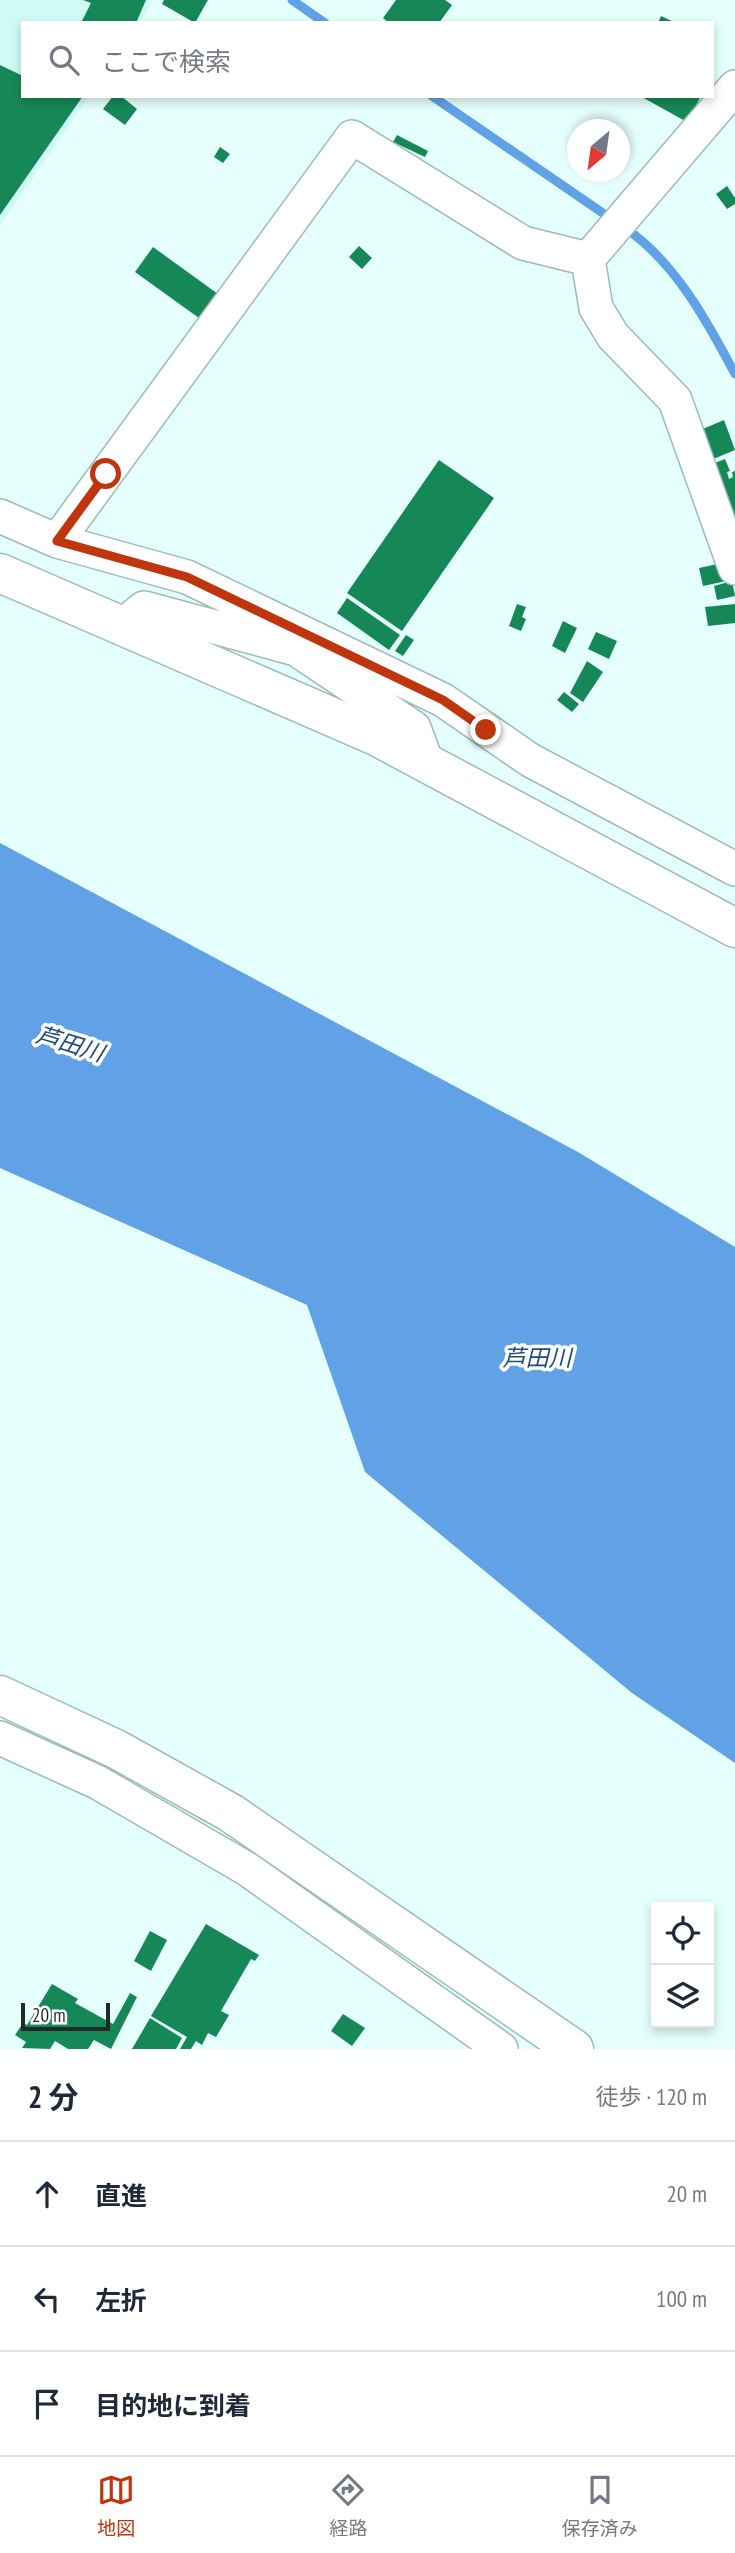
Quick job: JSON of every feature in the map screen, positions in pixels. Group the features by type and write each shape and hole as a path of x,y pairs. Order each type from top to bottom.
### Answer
{"street":[{"path":"735,87 597,249 596,308 613,336 675,400 735,568"},
{"path":"57,541 352,137 523,243 597,249"},
{"path":"0,516 57,541 187,577 300,641 443,700 530,760 735,869"},
{"path":"0,573 376,736 735,928"},
{"path":"123,625 144,608 300,641 414,728 427,762"},
{"path":"0,1695 116,1749 231,1813 573,2049"},
{"path":"0,1738 97,1782 247,1869 501,2049"}],"shaded area":[{"path":"0,0 154,0 140,21 21,21 21,98 88,98 0,226"}],"water":[{"name":"芦田川","path":"0,843 578,1152 735,1247 735,1763 632,1693 365,1472 307,1305 0,1168"}],"building":[{"path":"83,0 146,0 137,21 82,21 91,3"},
{"path":"164,0 208,0 196,21 162,4"},
{"path":"396,0 445,0 452,5 440,21 387,21 383,18"},
{"path":"661,16 672,21 659,21"},
{"path":"0,65 21,75 21,98 82,98 0,215"},
{"path":"111,98 123,98 137,109 125,125 103,109"},
{"path":"644,98 700,98 687,122"},
{"path":"397,135 428,151 425,157 393,142"},
{"path":"220,147 230,154 223,163 214,157"},
{"path":"727,186 735,198 735,204 727,209 716,194"},
{"path":"359,246 372,258 362,269 349,257"},
{"path":"153,247 218,294 199,318 135,272"},
{"path":"724,420 735,450 711,460 698,431"},
{"path":"725,459 730,471 727,472 729,479 735,471 735,526 727,505 730,504 712,464"},
{"path":"439,460 494,498 402,631 347,593"},
{"path":"727,562 731,580 703,586 699,568"},
{"path":"732,581 735,596 717,600 714,586"},
{"path":"347,598 400,635 389,650 337,613"},
{"path":"517,604 526,607 522,617 526,619 521,631 509,626"},
{"path":"735,604 735,623 708,626 705,607"},
{"path":"563,621 577,628 565,653 552,646"},
{"path":"596,632 617,641 609,659 588,649"},
{"path":"406,635 414,640 403,656 395,651"},
{"path":"587,661 603,672 583,702 570,693"},
{"path":"564,692 579,704 572,712 557,700"},
{"path":"206,1924 259,1955 255,1961 251,1959 221,2011 229,2015 216,2037 208,2033 202,2045 196,2041 191,2049 180,2049 187,2037 151,2016"},
{"path":"150,1931 167,1940 151,1971 134,1961"},
{"path":"52,1984 78,1999 75,2003 113,2024 130,1993 137,1997 111,2049 94,2040 88,2049 68,2049 55,2041 50,2049 22,2048 26,2042 15,2035 23,2023 27,2025"},
{"path":"343,2014 365,2028 352,2046 331,2031"},
{"path":"150,2018 182,2038 176,2049 132,2049"}],"waterway":[{"path":"292,0 322,21"},
{"path":"435,98 613,220"},
{"path":"625,228 643,242 674,275 701,313 735,374"}],"route":[{"path":"106,474 57,541 187,577 443,700 486,730"}]}
